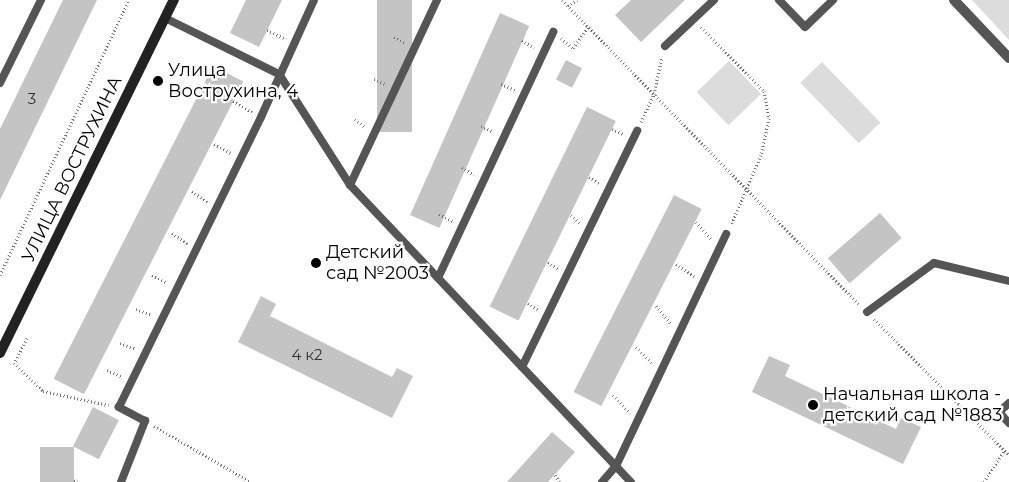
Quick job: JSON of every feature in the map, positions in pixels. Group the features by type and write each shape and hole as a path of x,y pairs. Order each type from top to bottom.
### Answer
{"street":[{"name":"УЛИЦА ВОСТРУХИНА","path":"0,351 174,0"},
{"path":"954,0 1009,58"}],"lane":[{"path":"0,83 41,0"},
{"path":"121,482 145,421 119,407 261,117 314,0"},
{"path":"350,185 437,0"},
{"path":"665,46 714,0"},
{"path":"780,0 805,27 833,0"},
{"path":"165,18 279,74 350,185 631,482"},
{"path":"438,278 553,32"},
{"path":"522,367 637,131"},
{"path":"602,482 616,466 726,234"},
{"path":"867,312 934,263 1009,281"},
{"path":"1009,403 999,412 1009,423"}],"path":[{"path":"0,275 129,0"},
{"path":"562,0 1009,455"},
{"path":"568,6 577,0"},
{"path":"693,19 764,91 769,118 748,190 726,234"},
{"path":"553,32 573,48 588,27"},
{"path":"267,30 294,42"},
{"path":"637,131 654,94 665,46"},
{"path":"233,101 261,117"},
{"path":"214,144 241,158"},
{"path":"192,191 216,209"},
{"path":"696,222 720,248"},
{"path":"172,233 196,250"},
{"path":"676,264 703,283"},
{"path":"152,275 178,288"},
{"path":"656,306 679,334"},
{"path":"136,309 162,320"},
{"path":"27,338 14,363 43,391 119,407"},
{"path":"636,347 661,371"},
{"path":"613,395 637,421"},
{"path":"145,421 251,482"},
{"path":"984,482 1004,451"},
{"path":"555,474 560,482"}],"shaded area":[{"path":"972,0 1009,0 1009,40"},
{"path":"729,61 761,94 729,125 697,92"},
{"path":"822,62 880,122 859,143 800,83"}],"building":[{"path":"63,0 97,0 0,200 0,129"},
{"path":"246,0 282,0 259,47 230,33"},
{"path":"377,0 412,0 412,132 377,132"},
{"path":"631,0 685,0 641,42 615,15"},
{"path":"500,13 529,26 439,228 410,215"},
{"path":"566,60 582,68 572,88 556,80"},
{"path":"213,66 243,81 84,394 54,379"},
{"path":"587,107 616,121 518,321 490,307"},
{"path":"674,195 702,209 601,406 574,392"},
{"path":"880,213 902,238 850,283 828,258"},
{"path":"261,296 276,304 270,316 392,377 397,368 413,376 392,418 238,342"},
{"name":"Начальная школа - детский сад №1883","path":"769,356 790,365 785,376 896,429 901,418 921,427 903,464 752,392"},
{"path":"93,407 119,420 99,459 73,446"},
{"path":"552,432 575,452 548,482 507,482"},
{"path":"40,447 74,447 74,482 40,482"}],"place":[{"name":"Улица Вострухина, 4","path":"158,81"},
{"name":"Детский сад №2003","path":"316,263"},
{"name":"Начальная школа - детский сад №1883","path":"813,405"}]}
